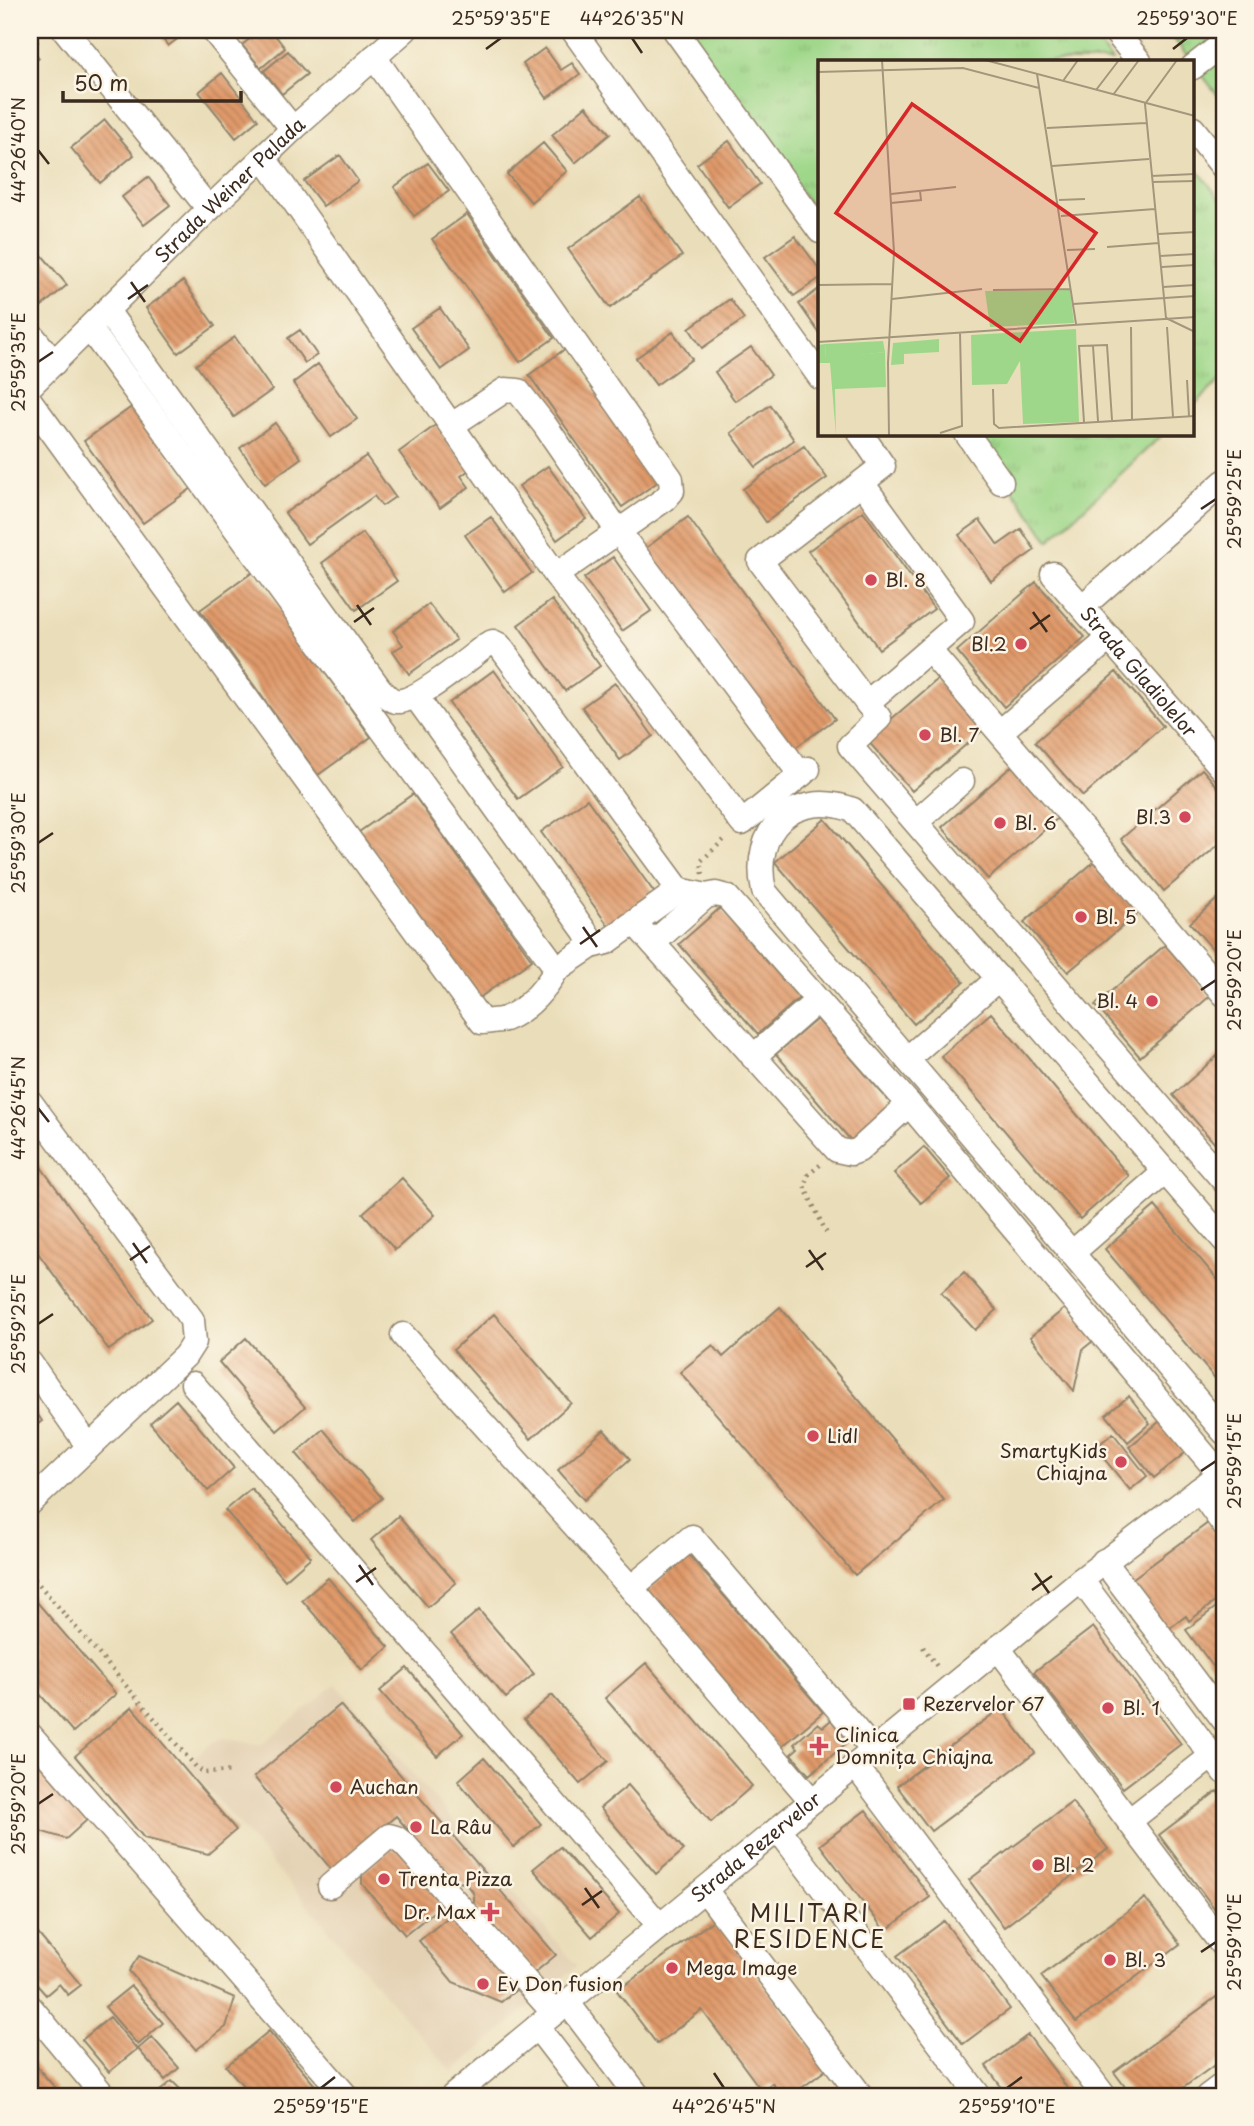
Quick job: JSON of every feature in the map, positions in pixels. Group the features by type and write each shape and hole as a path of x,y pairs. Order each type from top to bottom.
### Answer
{"street":[{"path":"65,30 209,209"},
{"path":"213,30 293,130"},
{"name":"Strada Weiner Palada","path":"30,387 263,157 405,30"},
{"path":"573,30 818,374"},
{"path":"675,30 818,227"},
{"path":"1114,30 1138,60"},
{"path":"1194,66 1224,43"},
{"path":"374,57 671,479 672,491 666,499 556,575"},
{"path":"1194,129 1224,168"},
{"path":"263,157 556,575 742,823 804,772 618,531 518,391 505,390 452,425"},
{"path":"98,320 388,698 398,702 416,697 488,644 493,642 499,645 679,890 705,896 716,894 727,897 909,1104 1222,1472"},
{"path":"98,320 557,969"},
{"path":"30,333 54,363"},
{"path":"30,401 482,1022 504,1020 519,1011 547,986 557,969 594,944 607,942 679,890"},
{"path":"862,436 883,466 760,561 878,718 850,746 1224,1181"},
{"path":"968,436 1001,482"},
{"path":"1082,607 1224,482"},
{"path":"862,483 962,621 867,702"},
{"name":"Strada Gladiolelor","path":"1053,574 1224,770"},
{"path":"1000,732 1110,638"},
{"path":"929,650 1224,993"},
{"path":"416,697 594,944"},
{"path":"916,822 962,781"},
{"path":"1224,1240 853,810 838,804 816,803 795,810 778,822 767,837 761,856 760,872 764,891 1224,1432"},
{"path":"653,943 705,896"},
{"path":"635,922 836,1150 851,1153 859,1150 909,1104"},
{"path":"907,1059 999,978"},
{"path":"754,1056 817,1001"},
{"path":"30,1503 186,1356 194,1342 192,1320 34,1116"},
{"path":"1072,1253 1165,1172"},
{"path":"403,1335 631,1588 812,1801"},
{"path":"30,1363 89,1447"},
{"path":"193,1384 660,1926"},
{"name":"Strada Rezervelor","path":"453,2096 1104,1561 1222,1472"},
{"path":"1199,1490 1224,1525"},
{"path":"631,1588 692,1537 864,1758 1104,2096"},
{"path":"1104,1561 1224,1720"},
{"path":"1081,1580 1218,1764 1129,1821"},
{"path":"998,1648 1224,1947"},
{"path":"30,1735 346,2096"},
{"path":"778,1829 979,2096"},
{"path":"330,1886 389,1836 396,1838 553,2014 638,2096"},
{"path":"705,1890 861,2096"},
{"path":"30,2007 104,2096"},
{"path":"553,2014 590,2096"},
{"path":"1208,2096 1224,2084"}],"path":[{"path":"705,896 701,861 742,823"},
{"path":"828,1237 804,1185 808,1175 836,1150"},
{"path":"30,1574 196,1768 204,1773 232,1771"}],"shaded area":[{"path":"336,1684 577,1966 452,2072 186,1764 222,1738 261,1745"}],"green space":[{"path":"686,30 1087,30 1111,60 818,60 818,216"},
{"path":"1167,30 1224,30 1224,103 1194,65 1194,60 1190,60"},
{"path":"1194,165 1224,204 1224,377 1194,405"},
{"path":"974,436 1161,436 1049,541"}],"building":[{"path":"156,30 189,30 168,46"},
{"path":"261,30 271,30 285,48 261,68 242,45"},
{"path":"30,32 38,42 31,47 39,58 30,66"},
{"path":"545,48 561,70 572,63 580,74 547,98 523,64"},
{"path":"288,51 307,74 282,94 264,71"},
{"path":"222,73 258,120 236,138 199,92"},
{"path":"586,106 610,134 575,163 552,135"},
{"path":"105,120 134,155 100,183 71,148"},
{"path":"729,141 760,184 728,207 697,164"},
{"path":"543,143 567,171 531,202 507,174"},
{"path":"340,155 358,181 323,206 304,181"},
{"path":"428,163 449,191 414,216 394,187"},
{"path":"148,177 170,205 144,225 122,197"},
{"path":"640,197 682,256 610,308 568,249"},
{"path":"467,214 554,338 520,362 432,239"},
{"path":"795,236 818,267 818,279 794,296 765,257"},
{"path":"41,254 67,285 37,310 30,301 30,263"},
{"path":"183,281 215,326 178,353 146,308"},
{"path":"818,290 818,331 799,304"},
{"path":"730,299 744,319 702,348 689,328"},
{"path":"440,308 469,350 441,370 411,328"},
{"path":"300,330 317,355 305,363 288,338"},
{"path":"673,332 692,359 656,385 636,358"},
{"path":"235,337 272,390 234,417 196,365"},
{"path":"751,347 771,375 735,401 715,372"},
{"path":"565,349 659,481 622,507 529,375"},
{"path":"318,364 357,419 331,437 293,383"},
{"path":"770,405 794,440 756,467 731,433"},
{"path":"133,406 192,488 143,523 84,441"},
{"path":"275,423 301,458 265,484 240,448"},
{"path":"436,425 469,470 461,476 469,487 440,508 399,452"},
{"path":"804,446 827,478 766,522 743,489"},
{"path":"366,456 395,497 382,506 374,496 307,544 285,513"},
{"path":"548,466 586,519 557,540 519,486"},
{"name":"Bl. 8","path":"863,511 934,609 879,649 808,551"},
{"path":"491,517 532,573 505,592 465,535"},
{"path":"688,517 835,719 792,750 646,548"},
{"path":"980,520 998,545 1021,529 1035,550 991,581 959,535"},
{"path":"363,533 397,581 356,610 322,563"},
{"path":"613,557 651,611 622,631 584,578"},
{"path":"253,572 371,737 318,775 200,610"},
{"name":"Bl.2","path":"1036,582 1085,637 1004,707 957,651"},
{"path":"552,600 600,666 565,691 518,625"},
{"path":"429,604 456,640 409,674 393,651 403,645 393,631"},
{"path":"494,670 563,767 518,799 449,703"},
{"path":"1116,672 1163,726 1083,796 1035,742"},
{"name":"Bl. 7","path":"938,679 982,731 912,791 867,740"},
{"path":"615,683 653,736 620,760 582,707"},
{"name":"Bl. 6","path":"1012,766 1058,818 988,879 942,827"},
{"name":"Bl.3","path":"1202,769 1224,794 1224,840 1164,891 1121,839"},
{"path":"413,794 532,960 479,998 359,832"},
{"path":"587,799 656,895 610,928 541,832"},
{"path":"825,819 964,982 914,1024 775,862"},
{"name":"Bl. 5","path":"1095,861 1138,913 1068,972 1024,922"},
{"path":"1224,893 1224,962 1190,923"},
{"path":"720,908 799,998 758,1034 679,944"},
{"name":"Bl. 4","path":"1165,945 1210,996 1140,1057 1095,1005"},
{"path":"991,1013 1129,1176 1080,1219 941,1056"},
{"path":"817,1019 896,1109 855,1145 776,1054"},
{"path":"1224,1050 1224,1137 1216,1145 1173,1095"},
{"path":"924,1147 950,1178 921,1203 894,1173"},
{"path":"30,1152 152,1319 109,1350 30,1242"},
{"path":"402,1178 435,1215 395,1250 363,1213"},
{"path":"1155,1206 1224,1287 1224,1389 1105,1249"},
{"path":"964,1272 997,1310 975,1330 941,1293"},
{"name":"Lidl","path":"780,1307 944,1500 855,1575 680,1372 713,1345 723,1357"},
{"path":"1065,1308 1098,1337 1083,1349 1074,1391 1030,1337"},
{"path":"494,1314 571,1403 531,1439 453,1350"},
{"path":"246,1338 305,1407 277,1431 219,1362"},
{"path":"1129,1396 1150,1423 1128,1442 1106,1415"},
{"path":"176,1400 234,1468 208,1491 150,1423"},
{"path":"30,1403 42,1421 30,1430"},
{"path":"1165,1417 1191,1448 1154,1478 1129,1447"},
{"path":"323,1429 382,1498 355,1522 296,1453"},
{"path":"604,1430 630,1459 584,1500 558,1470"},
{"name":"SmartyKids Chiajna","path":"1113,1433 1147,1476 1130,1490 1095,1448"},
{"path":"251,1488 311,1557 285,1580 225,1510"},
{"path":"398,1516 456,1583 428,1607 371,1540"},
{"path":"1208,1523 1224,1545 1224,1595 1189,1621 1186,1616 1164,1632 1128,1582"},
{"path":"689,1555 823,1712 779,1749 645,1593"},
{"path":"328,1578 389,1647 362,1670 302,1600"},
{"path":"30,1594 116,1694 73,1732 30,1683"},
{"path":"1224,1601 1224,1681 1186,1630"},
{"path":"479,1610 534,1674 506,1698 451,1634"},
{"name":"Bl. 1","path":"1093,1627 1181,1744 1123,1788 1034,1672"},
{"path":"646,1663 752,1786 711,1822 605,1698"},
{"path":"407,1668 463,1734 437,1756 380,1691"},
{"path":"552,1695 608,1761 580,1784 524,1719"},
{"name":"Auchan","path":"340,1705 556,1955 533,1974 474,1906 471,1889 464,1883 452,1881 396,1816 332,1870 254,1777"},
{"path":"132,1707 236,1830 208,1854 144,1838 75,1756"},
{"path":"1001,1708 1035,1753 931,1831 897,1786"},
{"name":"Clinica Domnița Chiajna","path":"831,1720 849,1741 809,1775 791,1754 798,1748 794,1744 818,1723 823,1727"},
{"path":"30,1754 88,1819 66,1839 30,1828"},
{"path":"484,1758 541,1824 514,1847 458,1781"},
{"path":"628,1785 684,1850 656,1874 600,1808"},
{"path":"1217,1791 1224,1801 1224,1921 1159,1835"},
{"name":"Bl. 2","path":"1072,1802 1108,1849 1004,1927 969,1880"},
{"path":"866,1810 930,1897 885,1931 820,1845"},
{"path":"560,1847 619,1914 592,1937 533,1869"},
{"path":"401,1849 438,1895 437,1909 405,1935 362,1884 362,1873 390,1850"},
{"name":"Bl. 3","path":"1145,1898 1180,1944 1076,2022 1041,1976"},
{"path":"447,1918 460,1920 517,1989 501,2002 453,1982 419,1941"},
{"path":"715,1919 827,2069 791,2096 782,2096 772,2083 762,2091 702,2010 657,2044 617,1991"},
{"path":"944,1921 1010,2009 963,2044 897,1956"},
{"path":"34,1929 81,1985 68,1995 59,1984 46,1995 30,1977 30,1933"},
{"path":"139,1956 235,1998 226,2027 196,2050 129,1971"},
{"path":"131,1986 163,2023 138,2045 105,2007"},
{"path":"1219,1995 1224,2002 1224,2058 1172,2096 1132,2096 1114,2072"},
{"path":"110,2017 137,2049 109,2072 82,2040"},
{"path":"269,2031 324,2096 252,2096 226,2066"},
{"path":"1028,2035 1073,2096 1008,2096 986,2066"},
{"path":"152,2037 179,2068 165,2080 138,2049"},
{"path":"30,2059 56,2089 48,2096 30,2096"},
{"path":"172,2081 181,2090 174,2096 154,2096"}],"place":[{"name":"Bl. 8","path":"871,580"},
{"name":"Bl.2","path":"1021,644"},
{"name":"Bl. 7","path":"925,735"},
{"name":"Bl.3","path":"1185,817"},
{"name":"Bl. 6","path":"1000,823"},
{"name":"Bl. 5","path":"1081,917"},
{"name":"Bl. 4","path":"1152,1001"},
{"name":"Lidl","path":"813,1436"},
{"name":"SmartyKids Chiajna","path":"1121,1462"},
{"name":"Rezervelor 67","path":"909,1704"},
{"name":"Bl. 1","path":"1108,1708"},
{"name":"Clinica Domnița Chiajna","path":"819,1746"},
{"name":"Auchan","path":"336,1787"},
{"name":"La Râu","path":"416,1827"},
{"name":"Bl. 2","path":"1038,1865"},
{"name":"Trenta Pizza","path":"384,1879"},
{"name":"Dr. Max","path":"490,1912"},
{"name":"Bl. 3","path":"1110,1960"},
{"name":"Mega Image","path":"672,1968"},
{"name":"Ev Don fusion","path":"483,1984"}],"district":[{"name":"MILITARI RESIDENCE","path":"810,1927"}]}
